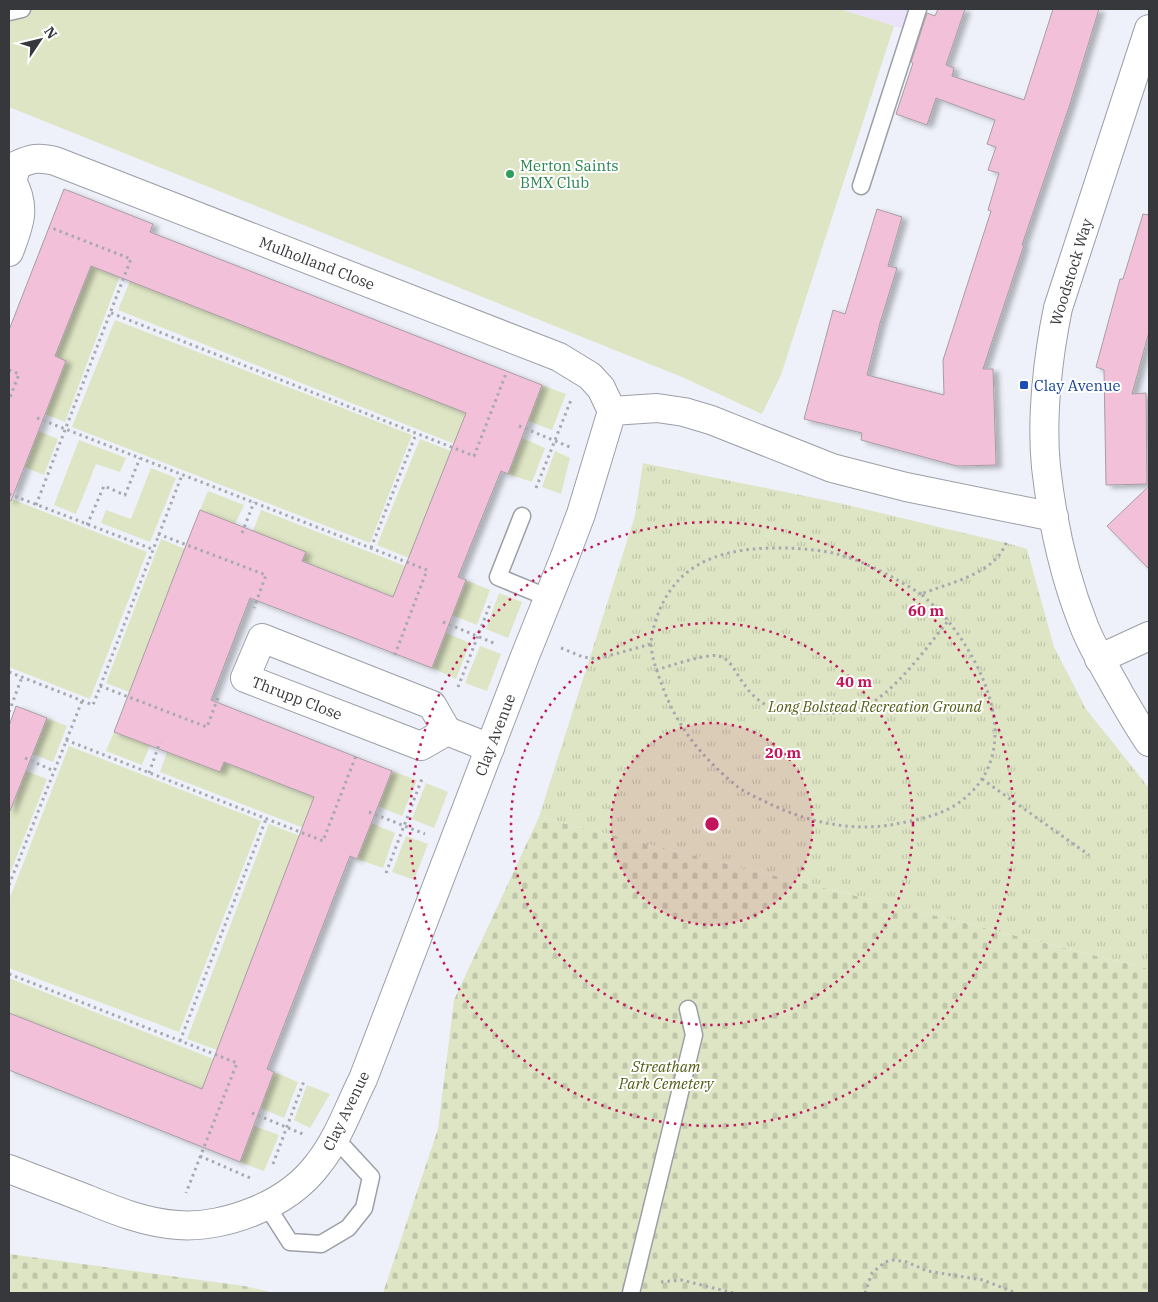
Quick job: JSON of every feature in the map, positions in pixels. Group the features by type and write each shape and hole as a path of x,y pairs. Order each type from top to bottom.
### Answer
{"street":[{"name":"Woodstock Way","path":"1149,28 1058,308 1050,345 1045,412 1046,465 1054,517 1060,547 1084,626 1099,659 1149,742"},
{"name":"Mulholland Close","path":"9,252 21,206 18,192 10,182 17,165 30,159 41,158 55,161 559,357 590,376 601,388 612,411"},
{"path":"612,411 657,408 684,412 711,420 832,468 906,488 1054,517"},
{"name":"Clay Avenue","path":"9,1169 133,1216 176,1225 216,1222 244,1215 262,1194 286,1194 304,1180 319,1163 323,1137 362,1079 581,514 612,411"},
{"path":"1099,659 1149,636"},
{"name":"Thrupp Close","path":"443,699 262,638 245,678 421,746 447,732"},
{"path":"443,699 447,732 490,748"}],"lane":[{"path":"9,12 22,9"},
{"path":"861,186 918,9"},
{"path":"522,516 498,577 549,598"},
{"path":"632,1290 694,1035 688,1009"},
{"path":"262,1194 290,1242 321,1244 348,1228 364,1208 371,1177 323,1137"}],"path":[{"path":"36,505 132,259 43,225"},
{"path":"111,313 474,456 508,370"},
{"path":"9,370 19,374 9,400"},
{"path":"536,488 572,398"},
{"path":"37,418 427,570 393,660"},
{"path":"519,426 577,450"},
{"path":"371,548 416,434"},
{"path":"87,525 104,486 125,495 140,458"},
{"path":"9,672 93,705 182,475"},
{"path":"9,494 152,549"},
{"path":"242,533 254,502"},
{"path":"921,594 972,574 987,566 998,556 1007,542 1012,509"},
{"path":"158,534 266,575 251,616"},
{"path":"766,548 793,548 836,554 879,570 921,594 948,621 979,670 991,698 995,724 995,742 991,761 982,779 970,793 956,804 936,815 894,825 868,828 836,825 787,812 735,785 704,755 685,732 674,714 656,670 651,644 656,618 665,599 685,573 716,556 739,550 766,548"},
{"path":"443,699 478,636 492,601"},
{"path":"656,670 717,655 726,658 744,685 756,698 767,706 781,711 801,713 848,712 862,708 892,687 948,621"},
{"path":"443,622 501,646"},
{"path":"533,636 583,657 597,660 651,644"},
{"path":"9,712 22,677"},
{"path":"100,686 207,727 221,690"},
{"path":"9,885 82,700"},
{"path":"66,740 322,841 360,744"},
{"path":"149,773 160,742"},
{"path":"24,758 54,771"},
{"path":"386,873 425,770"},
{"path":"982,779 1089,855"},
{"path":"369,812 427,835"},
{"path":"180,1041 266,819"},
{"path":"9,974 236,1063 184,1197"},
{"path":"271,1168 304,1081"},
{"path":"252,1113 287,1127 323,1137"},
{"path":"200,1156 262,1194"},
{"path":"865,1293 872,1272 878,1266 894,1260 907,1262 927,1271 983,1280 1016,1293"},
{"path":"632,1290 681,1280 734,1293"}],"shaded area":[{"path":"840,9 910,9 903,29"}],"green space":[{"name":"Merton Saints BMX Club","path":"9,9 840,9 894,26 781,375 762,414 682,377 9,107"},
{"path":"96,251 125,262 65,422 45,414 66,361 55,356"},
{"path":"130,281 484,420 472,451 118,310"},
{"path":"115,320 412,435 370,543 72,427"},
{"path":"542,385 566,394 552,430 528,421"},
{"path":"38,431 58,439 44,475 24,467"},
{"path":"522,438 545,448 532,482 508,474"},
{"path":"420,439 451,451 409,558 377,545"},
{"path":"79,440 126,458 120,472 96,464 76,514 54,505"},
{"path":"555,451 570,458 561,494 542,487"},
{"name":"Long Bolstead Recreation Ground","path":"643,463 839,503 1027,549 1054,647 1086,709 1149,788 1149,969 539,817 635,516"},
{"path":"151,468 176,478 150,542 101,523 106,510 131,519"},
{"path":"208,491 244,505 235,524 200,510"},
{"path":"9,498 147,552 90,699 9,667"},
{"path":"261,510 421,572 409,603 302,561 306,552 253,531"},
{"path":"161,539 185,549 129,692 106,683"},
{"path":"466,580 490,590 477,625 452,615"},
{"path":"499,593 522,602 508,638 486,629"},
{"path":"446,633 470,643 456,679 432,668"},
{"path":"480,646 501,654 487,691 465,683"},
{"path":"47,718 67,726 53,762 33,754"},
{"path":"114,732 150,745 142,765 106,751"},
{"path":"69,746 261,821 179,1032 9,968 9,900"},
{"path":"167,752 220,772 224,762 331,804 319,834 160,772"},
{"path":"26,771 47,779 9,876 9,815"},
{"path":"392,771 417,780 402,816 378,806"},
{"path":"426,783 448,792 434,828 412,819"},
{"name":"Streatham Park Cemetery","path":"539,817 1149,969 1149,1293 383,1293 438,1129 454,1000"},
{"path":"371,823 395,833 383,868 357,859"},
{"path":"269,824 300,836 217,1050 187,1039"},
{"path":"406,836 428,844 414,880 392,872"},
{"path":"9,978 231,1066 220,1096 9,1013"},
{"path":"274,1072 298,1082 284,1118 261,1108"},
{"path":"307,1085 330,1094 310,1128 294,1120"},
{"path":"254,1126 279,1135 264,1171 240,1162"},
{"path":"9,1254 244,1286 275,1293 9,1293"}],"building":[{"path":"938,9 965,9 946,65 954,68 952,76 1024,100 1053,9 1099,9 1070,104 1022,245 1024,245 983,369 993,369 996,465 957,466 861,440 862,433 804,419 833,310 845,314 877,209 902,217 888,266 897,268 880,323 867,375 944,395 943,360 991,211 988,210 999,173 988,170 996,147 987,144 995,120 936,98 927,125 896,114 927,13 935,16"},
{"path":"64,189 153,224 150,232 542,385 508,474 501,471 458,577 466,580 432,668 250,598 211,700 392,771 357,859 350,856 267,1069 274,1072 240,1162 9,1070 9,1013 202,1089 314,797 224,762 220,772 114,732 188,540 200,510 306,552 302,561 393,597 466,413 91,266 55,356 66,361 11,501 9,500 9,330"},
{"path":"1143,214 1149,215 1149,332 1132,394 1146,393 1147,484 1106,485 1104,370 1096,367 1120,279 1123,279"},
{"path":"1149,486 1149,569 1107,526"},
{"path":"16,706 47,718 9,811 9,726"}],"place":[{"name":"Merton Saints BMX Club","path":"510,174"},
{"name":"Clay Avenue","path":"1024,385"}]}
